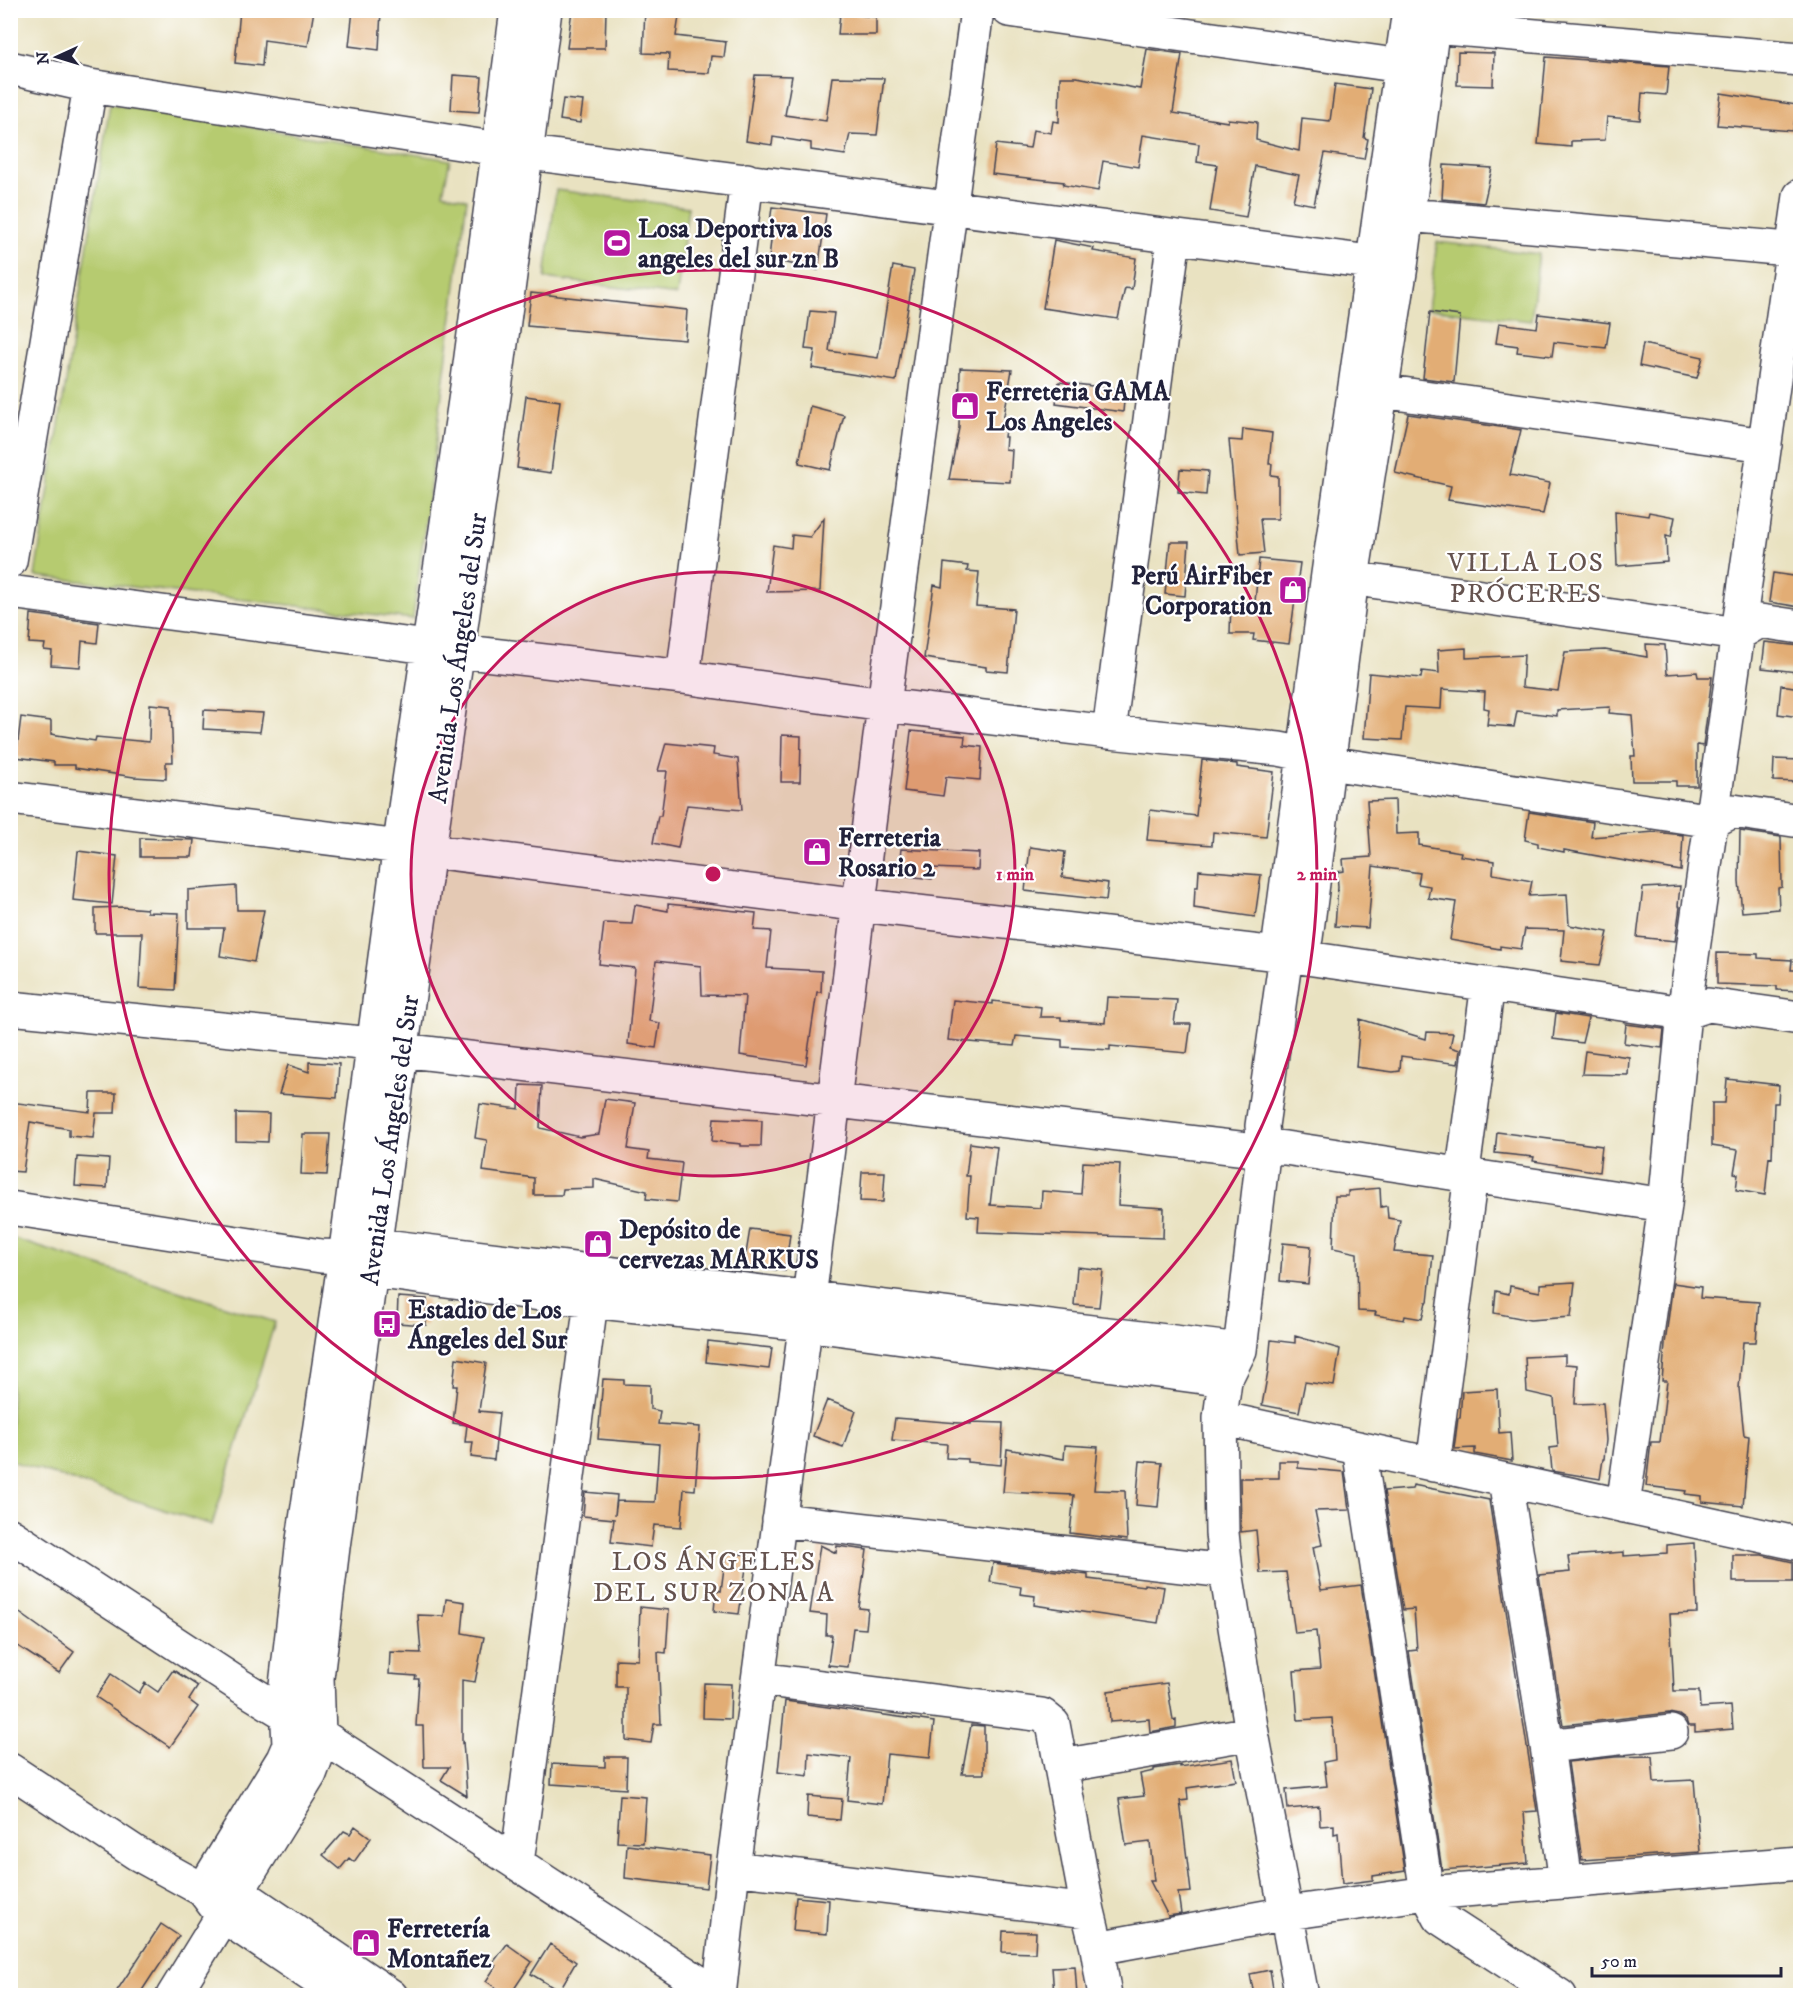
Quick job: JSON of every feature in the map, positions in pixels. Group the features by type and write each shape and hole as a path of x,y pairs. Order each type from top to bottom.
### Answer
{"street":[{"name":"Avenida Los Ángeles del Sur","path":"512,151 517,10"},
{"name":"Avenida Los Ángeles del Sur","path":"221,1899 310,1774 316,1758 319,1734 318,1666 387,1047 444,649 469,375 512,151 545,10"},
{"path":"10,1535 720,1995 733,1868 977,10"},
{"path":"1009,10 1414,68"},
{"path":"1302,1995 1252,1733 1226,1571 1222,1533 1220,1418 1225,1380 1240,1350 1264,1146 1262,1126 1286,955 1280,935 1316,759 1340,576 1414,68 1426,16 1800,59"},
{"path":"10,68 90,86 512,151 1387,264"},
{"path":"1387,264 1408,215 1414,68"},
{"path":"10,561 90,86"},
{"path":"683,676 747,180"},
{"path":"1623,1506 1665,1205 1684,1013 1765,446 1797,250 1800,196"},
{"path":"1408,215 1797,250"},
{"path":"1109,732 1174,237"},
{"path":"1368,389 1765,446"},
{"path":"1340,576 1738,634 1760,621 1800,627"},
{"path":"10,592 444,649 683,676 884,705 1109,732 1279,749 1316,759 1713,821 1733,811 1800,821"},
{"path":"10,798 1286,955 1684,1013 1708,1005 1800,1018"},
{"path":"1433,1466 1471,1175 1464,1163 1488,984"},
{"path":"10,1008 387,1047 1247,1149 1264,1146 1285,1148 1665,1205"},
{"path":"10,1208 309,1254 364,1258 807,1311 1240,1350"},
{"name":"Avenida Los Ángeles del Sur","path":"221,1899 288,1745 289,1717 286,1685 303,1540 364,1258"},
{"path":"517,1863 593,1286"},
{"path":"807,1311 1225,1380"},
{"path":"1220,1418 1800,1544"},
{"path":"1359,1448 1427,1893 1440,1918 1560,1995"},
{"path":"1505,1480 1566,1882"},
{"path":"779,1520 1226,1571"},
{"path":"759,1679 1042,1715 1053,1724 1105,1995"},
{"path":"1547,1746 1671,1732"},
{"path":"1062,1766 1252,1733"},
{"path":"10,1770 135,1853 392,1995"},
{"path":"1097,1948 1288,1913 1427,1893 1800,1863"},
{"path":"733,1868 1088,1911"},
{"path":"173,1995 221,1899"},
{"path":"221,1899 342,1995"}],"green space":[{"path":"110,104 450,160 443,193 467,199 413,619 35,576"},
{"name":"Losa Deportiva los angeles del sur zn B","path":"556,190 688,207 677,295 545,278"},
{"path":"1437,242 1539,254 1531,321 1428,309"},
{"path":"11,1238 275,1322 212,1525 11,1461"}],"building":[{"path":"240,10 314,10 308,46 264,40 262,66 235,63"},
{"path":"353,10 381,10 379,50 349,46"},
{"path":"572,10 606,10 605,48 567,48"},
{"path":"645,10 680,10 676,36 726,42 724,57 711,56 709,73 668,71 669,54 643,53"},
{"path":"840,13 876,17 876,35 838,35"},
{"path":"1147,49 1182,54 1173,113 1228,122 1228,119 1257,122 1256,140 1299,151 1302,118 1330,121 1335,84 1371,89 1364,138 1368,139 1364,159 1325,153 1314,205 1293,201 1299,175 1255,166 1246,217 1210,211 1217,165 1197,162 1199,144 1143,135 1138,167 1103,161 1098,191 1063,185 1064,182 992,174 996,144 1030,148 1033,130 1051,133 1053,121 1059,122 1060,77 1077,77 1140,89"},
{"path":"1458,52 1494,53 1493,86 1457,85"},
{"path":"1546,57 1669,66 1666,95 1642,93 1640,120 1607,117 1605,140 1571,141 1571,147 1538,144"},
{"path":"453,75 482,77 479,112 451,110"},
{"path":"755,75 792,76 785,115 826,121 832,77 884,78 877,135 850,134 845,155 811,150 811,143 773,137 772,145 746,141"},
{"path":"1721,93 1797,105 1793,131 1717,125"},
{"path":"563,99 583,101 580,123 560,120"},
{"path":"1444,165 1492,168 1484,203 1442,199"},
{"path":"772,207 826,214 818,270 769,259"},
{"path":"1054,240 1094,248 1093,251 1136,258 1132,289 1125,288 1118,319 1043,308"},
{"path":"893,266 914,270 896,381 812,368 815,350 805,349 810,311 834,313 829,351 878,358"},
{"path":"531,293 687,310 685,340 527,326"},
{"path":"1430,312 1460,316 1454,382 1423,378"},
{"path":"1539,314 1610,323 1606,348 1554,342 1552,356 1517,352 1518,346 1496,343 1499,323 1537,328"},
{"path":"1643,344 1703,357 1697,378 1639,366"},
{"path":"960,368 1012,370 1003,421 1006,422 1005,449 1012,450 1010,482 949,479 959,428"},
{"path":"1059,382 1125,390 1123,412 1056,403"},
{"path":"526,396 560,401 551,473 517,468"},
{"path":"810,406 844,415 830,470 799,463"},
{"path":"1408,414 1521,430 1510,475 1550,483 1543,514 1448,500 1451,486 1395,473"},
{"path":"1243,429 1272,433 1269,464 1272,464 1271,475 1278,476 1278,519 1260,519 1264,553 1240,555 1229,440 1242,441"},
{"path":"1180,469 1208,471 1206,495 1178,492"},
{"path":"1615,511 1648,516 1649,512 1675,517 1671,537 1666,536 1667,562 1617,566"},
{"path":"824,518 820,591 767,592 773,545 791,548 792,535 810,537"},
{"path":"1170,542 1189,542 1185,596 1165,594"},
{"path":"1259,559 1300,563 1289,644 1253,640 1254,634 1230,634 1231,601 1255,602"},
{"path":"944,563 968,566 967,571 979,572 976,606 1014,609 1008,672 924,658 934,585 942,587"},
{"path":"1773,573 1800,577 1800,607 1769,602"},
{"path":"31,614 99,623 97,643 82,641 80,667 51,665 52,651 44,650 45,644 29,643"},
{"path":"1765,642 1800,646 1797,672 1762,668"},
{"path":"1646,644 1665,645 1667,674 1697,672 1698,677 1712,677 1703,746 1697,745 1697,786 1676,786 1676,781 1632,781 1631,756 1635,756 1632,715 1609,713 1610,707 1557,710 1557,716 1517,711 1514,727 1487,725 1489,709 1484,708 1485,692 1442,689 1441,709 1405,707 1402,740 1364,738 1369,673 1421,678 1422,671 1439,673 1438,650 1466,648 1466,658 1524,655 1522,687 1558,691 1565,652 1605,650 1647,657"},
{"path":"1781,685 1800,688 1800,717 1778,714"},
{"path":"150,704 171,706 173,762 166,762 166,779 134,777 75,768 75,765 54,765 54,762 16,757 21,717 51,721 51,734 95,741 96,737 149,742"},
{"path":"204,710 263,713 260,732 203,729"},
{"path":"911,731 965,736 964,745 982,747 980,780 946,777 943,796 904,791"},
{"path":"782,735 801,736 800,782 781,782"},
{"path":"666,743 714,748 713,755 738,759 742,810 687,805 678,848 653,843 658,816 661,816 667,771 658,771"},
{"path":"1774,759 1800,760 1800,782 1773,781"},
{"path":"1202,760 1237,764 1237,767 1274,772 1266,837 1213,832 1212,845 1147,840 1150,810 1196,816"},
{"path":"1395,800 1396,834 1419,833 1419,845 1461,852 1460,856 1494,861 1493,874 1532,881 1529,896 1567,894 1569,925 1608,932 1600,965 1561,961 1564,930 1525,929 1521,949 1500,946 1500,949 1450,940 1456,902 1428,898 1430,886 1418,884 1420,873 1373,866 1368,928 1335,926 1337,872 1344,871 1343,859 1371,857 1367,801"},
{"path":"1529,812 1593,822 1591,837 1655,832 1683,835 1681,871 1538,847 1538,843 1525,840"},
{"path":"1740,831 1781,837 1782,887 1778,888 1779,909 1742,912 1739,881"},
{"path":"140,838 194,840 192,857 140,857"},
{"path":"1030,847 1065,852 1062,877 1108,883 1106,900 1025,891"},
{"path":"901,849 979,853 978,870 933,868 932,879 898,875"},
{"path":"78,851 117,856 112,904 73,900"},
{"path":"1199,870 1261,875 1255,917 1194,908"},
{"path":"236,886 237,910 264,910 254,962 220,956 224,928 188,928 188,890"},
{"path":"1680,886 1678,906 1680,907 1675,941 1637,937 1643,888"},
{"path":"668,904 756,913 754,930 771,931 767,968 822,971 821,992 817,992 806,1065 740,1055 745,996 702,995 701,966 656,961 649,1021 660,1023 656,1048 628,1044 635,968 599,964 604,923 632,924 635,905 668,911"},
{"path":"95,908 147,909 147,912 179,913 175,990 139,988 142,933 95,933"},
{"path":"1717,953 1758,954 1758,958 1792,960 1791,970 1800,970 1800,991 1777,990 1777,986 1717,984"},
{"path":"1107,997 1177,1000 1174,1024 1191,1024 1187,1053 1110,1046 1110,1050 1062,1047 1062,1040 1016,1036 1014,1046 948,1040 953,1000 993,1004 993,1001 1041,1007 1040,1017 1061,1017 1061,1020 1105,1023"},
{"path":"1556,1013 1588,1018 1582,1043 1553,1039"},
{"path":"1360,1019 1426,1039 1427,1032 1453,1033 1450,1047 1460,1050 1458,1064 1401,1056 1400,1071 1356,1067"},
{"path":"1626,1024 1664,1029 1662,1048 1624,1043"},
{"path":"1585,1051 1629,1057 1628,1075 1582,1074"},
{"path":"309,1062 339,1064 337,1098 279,1094 288,1065 309,1072"},
{"path":"1727,1079 1779,1085 1778,1103 1774,1103 1772,1158 1769,1157 1765,1195 1736,1190 1738,1174 1734,1173 1738,1150 1712,1146 1712,1103 1725,1103"},
{"path":"520,1085 542,1086 540,1128 580,1137 599,1134 605,1099 635,1103 628,1149 649,1152 648,1159 682,1163 677,1202 646,1199 647,1191 594,1179 594,1188 563,1189 562,1195 534,1195 534,1178 483,1171 487,1140 475,1138 480,1104 519,1109"},
{"path":"91,1093 116,1093 115,1113 96,1113 93,1138 69,1136 69,1129 30,1122 23,1172 10,1171 10,1102 90,1112"},
{"path":"236,1113 269,1114 268,1142 236,1141"},
{"path":"714,1118 762,1120 761,1146 741,1146 741,1144 712,1141"},
{"path":"1497,1132 1602,1146 1599,1172 1533,1161 1534,1157 1495,1153"},
{"path":"303,1134 330,1134 327,1175 301,1174"},
{"path":"970,1143 997,1147 990,1205 1041,1208 1042,1191 1081,1194 1083,1162 1120,1164 1118,1205 1164,1208 1163,1238 978,1232 979,1217 967,1216 970,1176 966,1176"},
{"path":"77,1157 109,1159 107,1188 75,1186"},
{"path":"862,1172 885,1172 883,1202 860,1201"},
{"path":"1380,1188 1381,1207 1387,1206 1388,1218 1400,1220 1394,1252 1433,1255 1428,1302 1426,1302 1422,1319 1405,1316 1404,1320 1375,1315 1376,1312 1358,1311 1357,1253 1333,1248 1335,1196 1348,1196 1348,1191"},
{"path":"750,1229 790,1234 785,1271 744,1266"},
{"path":"1283,1243 1311,1246 1308,1284 1280,1281"},
{"path":"1077,1267 1103,1270 1099,1307 1074,1305"},
{"path":"1575,1282 1571,1317 1530,1320 1494,1313 1496,1291 1509,1294 1510,1286 1540,1292 1540,1284"},
{"path":"1673,1283 1701,1287 1700,1298 1759,1302 1756,1342 1743,1342 1739,1388 1744,1435 1749,1436 1743,1506 1702,1502 1702,1496 1685,1494 1686,1491 1646,1486 1651,1442 1660,1442 1667,1381 1662,1381 1665,1344"},
{"path":"398,1297 427,1299 426,1325 397,1323"},
{"path":"1295,1336 1340,1349 1334,1386 1305,1382 1299,1412 1262,1405 1271,1340 1295,1343"},
{"path":"708,1341 772,1348 769,1369 706,1362"},
{"path":"1565,1355 1565,1364 1577,1365 1575,1404 1603,1403 1606,1440 1600,1479 1552,1471 1550,1448 1558,1447 1554,1398 1527,1392 1525,1357"},
{"path":"456,1358 486,1363 479,1411 499,1413 494,1460 471,1457 473,1442 465,1442 467,1425 453,1423 457,1386 453,1386"},
{"path":"603,1379 624,1380 624,1384 650,1385 650,1409 660,1411 658,1424 700,1427 695,1490 684,1489 681,1527 654,1525 651,1547 611,1542 614,1519 583,1516 585,1492 617,1495 615,1515 617,1501 655,1502 659,1444 598,1439"},
{"path":"1497,1389 1499,1433 1510,1432 1512,1461 1475,1454 1475,1448 1454,1449 1462,1391"},
{"path":"827,1400 856,1411 843,1447 813,1436"},
{"path":"895,1418 971,1424 971,1422 1003,1423 1001,1465 946,1458 947,1444 892,1440"},
{"path":"1065,1445 1098,1447 1094,1490 1125,1491 1127,1540 1070,1533 1074,1495 1003,1492 1007,1449 1064,1459"},
{"path":"1140,1461 1162,1463 1158,1507 1136,1505"},
{"path":"1279,1461 1298,1461 1298,1468 1344,1472 1349,1510 1315,1511 1322,1545 1313,1547 1321,1590 1361,1585 1405,1871 1373,1876 1373,1880 1342,1884 1338,1833 1334,1834 1334,1825 1320,1826 1319,1806 1288,1809 1286,1790 1327,1786 1324,1762 1335,1760 1332,1718 1298,1720 1294,1671 1320,1669 1316,1631 1295,1633 1286,1572 1260,1573 1256,1530 1241,1532 1240,1478 1279,1478"},
{"path":"1413,1485 1489,1500 1537,1811 1524,1812 1528,1863 1442,1870 1409,1651 1417,1650 1414,1609 1403,1610 1384,1491 1412,1489"},
{"path":"1694,1543 1697,1613 1670,1614 1674,1691 1699,1691 1700,1708 1731,1706 1733,1729 1695,1732 1695,1726 1688,1726 1686,1720 1679,1715 1669,1713 1563,1725 1539,1575 1570,1572 1568,1556 1624,1552 1624,1556 1667,1553 1667,1545"},
{"path":"820,1545 836,1553 837,1546 867,1550 859,1608 868,1609 866,1629 853,1628 848,1667 828,1665 832,1635 826,1635 827,1615 810,1613"},
{"path":"726,1552 748,1555 739,1614 714,1611 716,1590 721,1591"},
{"path":"1733,1555 1762,1555 1793,1562 1793,1582 1733,1582"},
{"path":"993,1563 1088,1575 1088,1579 1164,1587 1158,1623 1034,1605 1035,1596 1020,1594 1021,1587 990,1582"},
{"path":"446,1599 465,1602 462,1633 484,1637 475,1682 462,1680 462,1743 467,1796 441,1780 449,1767 424,1767 423,1726 416,1726 419,1679 415,1679 416,1676 389,1674 390,1652 421,1653 418,1615 444,1616"},
{"path":"10,1606 74,1652 59,1673 10,1641"},
{"path":"640,1607 669,1610 666,1653 658,1652 661,1724 654,1724 651,1743 626,1740 626,1687 616,1687 616,1659 638,1660"},
{"path":"173,1670 198,1686 189,1700 198,1707 170,1747 96,1697 111,1674 139,1693 145,1683 158,1692"},
{"path":"704,1683 731,1684 730,1719 703,1718"},
{"path":"1167,1683 1176,1727 1150,1732 1149,1719 1110,1722 1108,1691"},
{"path":"785,1701 934,1722 930,1758 887,1754 882,1804 847,1800 851,1758 809,1753 808,1776 778,1772"},
{"path":"971,1725 984,1726 984,1774 962,1774"},
{"path":"1652,1756 1654,1782 1694,1780 1700,1852 1582,1860 1568,1762"},
{"path":"605,1757 627,1757 626,1789 551,1784 552,1764 605,1767"},
{"path":"1232,1759 1236,1781 1187,1788 1188,1800 1180,1801 1191,1892 1178,1893 1181,1914 1168,1916 1150,1881 1154,1881 1150,1842 1126,1845 1119,1799 1144,1796 1140,1774 1154,1771 1154,1769"},
{"path":"620,1795 646,1797 643,1843 617,1842"},
{"path":"808,1796 842,1799 840,1820 807,1817"},
{"path":"355,1826 371,1838 354,1862 349,1858 340,1869 323,1855 344,1831 350,1834"},
{"path":"627,1845 710,1855 706,1888 625,1878"},
{"path":"796,1897 829,1900 827,1934 793,1931"},
{"path":"161,1924 179,1936 139,1995 114,1995"},
{"path":"1003,1931 1036,1932 1035,1953 1002,1952"},
{"path":"507,1944 532,1962 510,1995 486,1981 496,1966 492,1964"},
{"path":"550,1944 576,1962 559,1991 531,1974"},
{"path":"1075,1966 1077,1995 1054,1995 1052,1967"},
{"path":"1270,1970 1274,1995 1254,1995 1250,1974"}],"place":[{"name":"Losa Deportiva los angeles del sur zn B","path":"617,243"},
{"name":"Ferreteria GAMA Los Angeles","path":"965,406"},
{"name":"Perú AirFiber Corporation","path":"1293,590"},
{"name":"Ferreteria Rosario 2","path":"817,852"},
{"name":"Depósito de cervezas MARKUS","path":"598,1244"},
{"name":"Estadio de Los Ángeles del Sur","path":"387,1324"},
{"name":"Ferretería Montañez","path":"366,1943"}],"district":[{"name":"VILLA LOS PRÓCERES","path":"1526,578"},
{"name":"LOS ÁNGELES DEL SUR ZONA A","path":"714,1576"}]}
